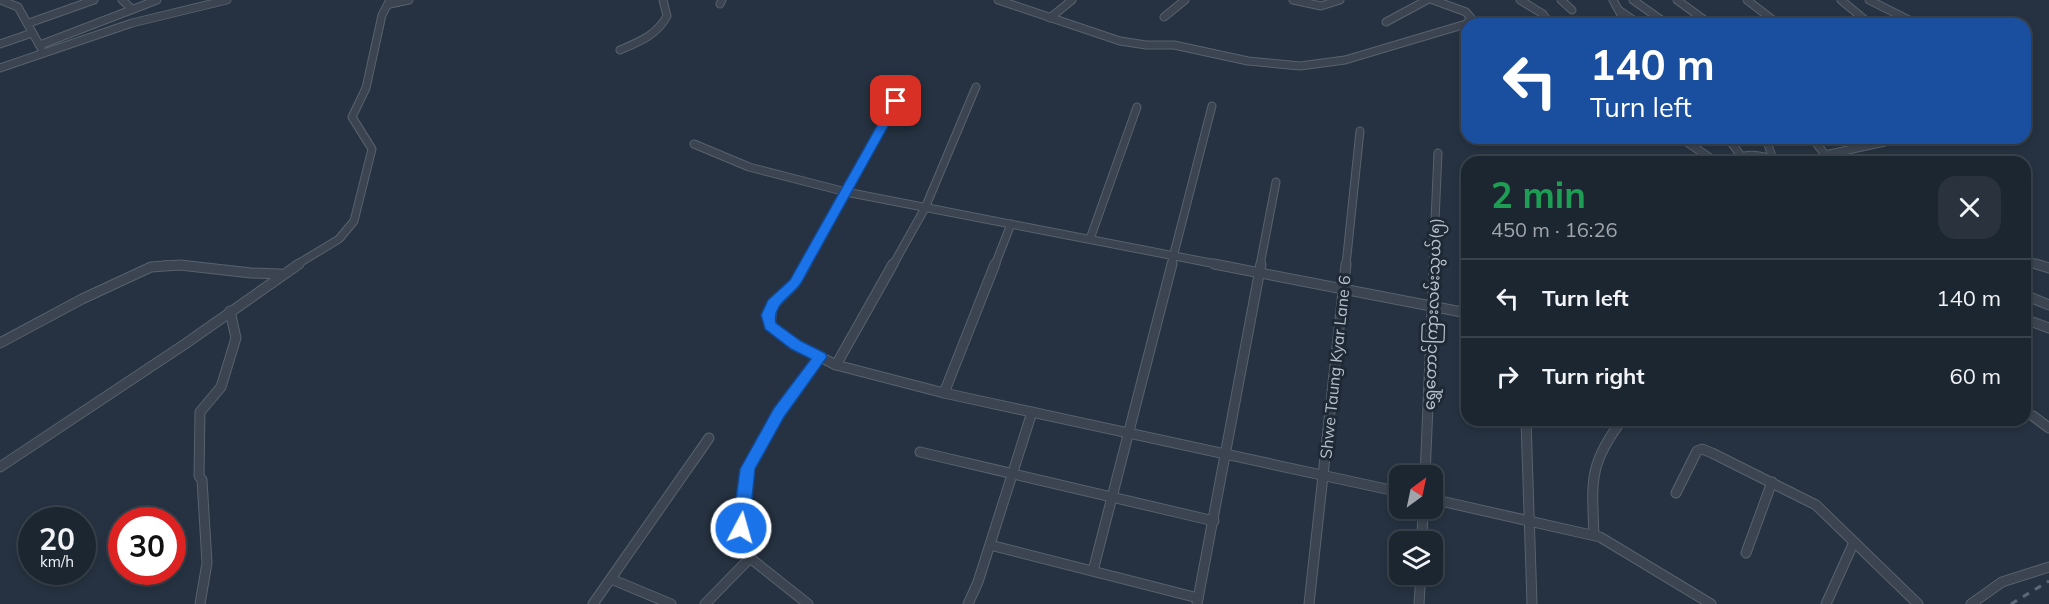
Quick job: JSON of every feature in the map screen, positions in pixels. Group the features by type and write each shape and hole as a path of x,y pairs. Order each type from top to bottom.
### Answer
{"street":[{"path":"2,0 18,7 29,23 44,54"},
{"path":"29,23 78,2 94,0"},
{"path":"122,0 132,9"},
{"path":"40,45 157,0"},
{"path":"0,68 132,23 225,0"},
{"path":"0,467 185,344 282,274 339,239 354,221 372,160 372,149 352,117 366,87 382,15 390,2 409,0"},
{"path":"620,50 649,38 657,31 667,16 663,0"},
{"path":"998,0 1013,7 1120,41 1146,45 1174,45 1248,61 1300,66 1345,60 1461,26"},
{"path":"1013,7 1022,0"},
{"path":"1050,18 1072,0"},
{"path":"1164,17 1185,0"},
{"path":"1293,0 1321,6 1340,0"},
{"path":"1386,22 1427,0"},
{"path":"1433,0 1466,12 1471,18"},
{"path":"1521,0 1539,10 1545,18"},
{"path":"1561,0 1572,10"},
{"path":"1612,0 1623,18"},
{"path":"1634,0 1659,18"},
{"path":"1677,0 1702,18"},
{"path":"1747,0 1770,18"},
{"path":"1841,0 1863,18"},
{"path":"1869,0 1905,18"},
{"path":"1620,11 1630,18"},
{"path":"0,44 32,33"},
{"path":"906,83 795,283 773,304 768,315 770,326 796,345 836,365 945,393 1389,490"},
{"path":"836,365 925,208 976,87"},
{"path":"1093,571 1172,255 1212,106"},
{"path":"1090,239 1137,107"},
{"name":"Shwe Taung Kyar Lane 6","path":"1309,604 1359,131"},
{"path":"694,144 749,167 846,192 1461,312"},
{"path":"1690,144 1707,156"},
{"path":"1732,144 1741,156 1756,154 1761,156"},
{"path":"1817,144 1825,155 1875,144"},
{"name":"ရွှေတောင်ကြားလမ်းသွယ်(၅)","path":"1426,465 1438,153"},
{"path":"990,544 1197,601 1214,521 1276,182"},
{"path":"945,393 1011,224"},
{"path":"2031,262 2049,268"},
{"path":"0,343 81,299 144,269 164,265 200,267 254,275 282,274"},
{"path":"2031,298 2049,305"},
{"path":"200,604 207,563 202,480 199,476 200,412 221,387 236,338 230,311"},
{"path":"2031,321 2049,328"},
{"path":"808,604 750,558 741,528 747,469 779,412 820,357"},
{"path":"968,604 978,582 1032,412"},
{"path":"2033,416 2049,428"},
{"path":"1526,426 1532,604"},
{"path":"1594,535 1592,477 1594,467 1617,426"},
{"path":"593,604 708,438"},
{"path":"1676,493 1697,451 1702,449 1816,505 1918,604"},
{"path":"920,452 1214,521"},
{"path":"1746,553 1772,482"},
{"path":"1443,501 1594,535 1614,544 1711,604"},
{"path":"1826,604 1854,542"},
{"path":"705,604 750,558"},
{"path":"1971,604 2002,582 2049,567"},
{"path":"611,579 671,604"},
{"path":"1419,604 1420,585"}],"railway":[{"path":"2011,604 2049,581"}],"route":[{"path":"741,528 747,469 779,412 820,357 796,345 770,326 768,315 773,304 795,283 896,101"}]}
